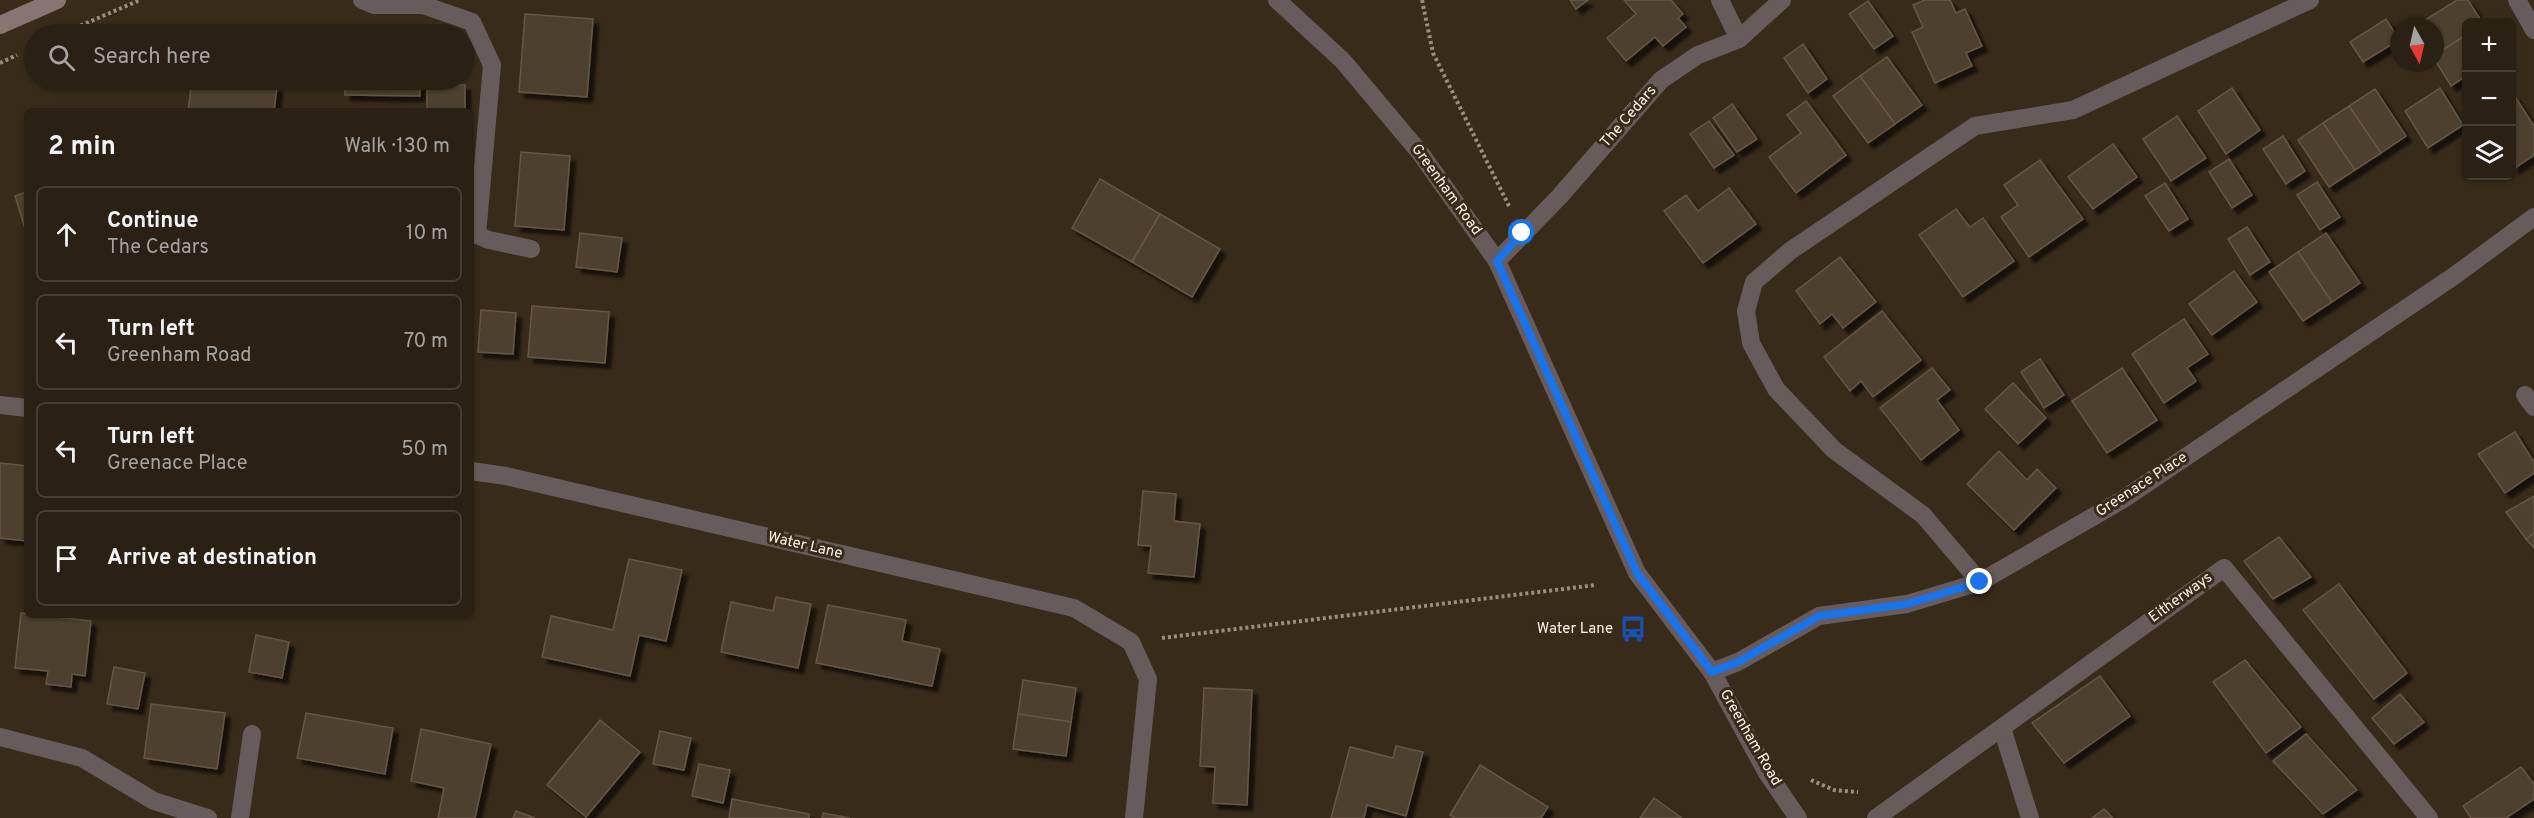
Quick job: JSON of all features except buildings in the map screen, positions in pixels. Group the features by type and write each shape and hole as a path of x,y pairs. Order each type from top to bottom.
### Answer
{"street":[{"path":"0,25 57,0"},
{"path":"362,0 374,5 423,5 473,24"},
{"name":"Greenham Road","path":"1277,0 1343,61 1372,94 1421,153 1497,261 1637,573 1712,672 1767,773 1798,818"},
{"path":"1720,0 1738,39"},
{"name":"The Cedars","path":"1497,261 1560,196 1661,80 1698,55 1738,39 1782,0"},
{"path":"1980,582 1923,515 1834,450 1776,389 1751,343 1746,311 1754,282 1790,251 1975,126 2073,110 2310,0"},
{"path":"2517,0 2534,30"},
{"path":"474,26 492,65 477,235 489,240 531,249"},
{"name":"Greenace Place","path":"1712,672 1738,662 1819,616 1907,604 1980,582 2122,500 2454,276 2534,217"},
{"path":"0,405 24,408"},
{"name":"Water Lane","path":"474,471 507,476 1074,608 1131,642"},
{"name":"Eitherways","path":"1882,813 2223,568 2429,818"},
{"path":"1131,642 1148,679 1134,818"},
{"path":"2002,728 2030,818"},
{"path":"240,818 252,734"},
{"path":"0,738 82,758 154,801 208,818"}],"path":[{"path":"85,24 140,0"},
{"path":"1422,0 1433,53 1522,233"},
{"path":"1131,642 1596,585"},
{"path":"1802,776 1834,790 1875,794 1882,813"}],"place":[{"name":"Water Lane","path":"1633,629"}],"route":[{"path":"1522,233 1497,261 1637,573 1712,672 1738,662 1819,616 1907,604 1980,582"}]}
